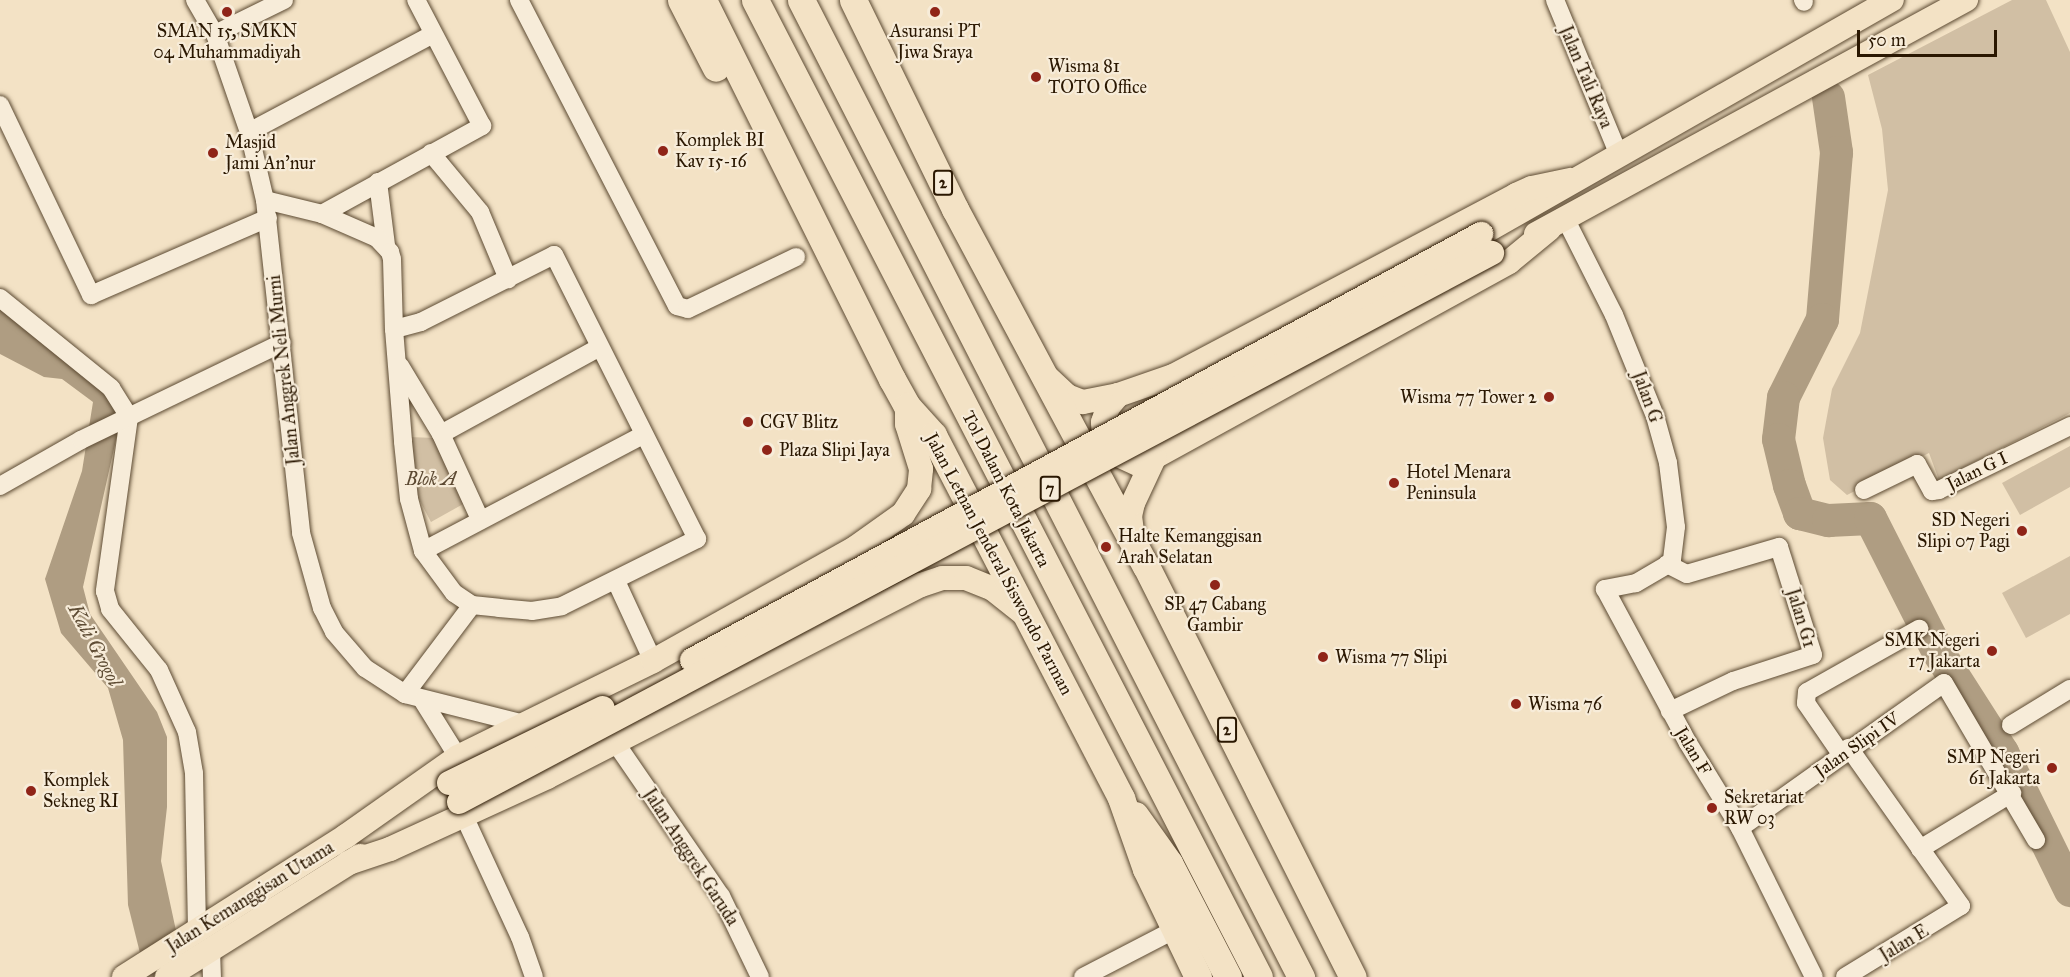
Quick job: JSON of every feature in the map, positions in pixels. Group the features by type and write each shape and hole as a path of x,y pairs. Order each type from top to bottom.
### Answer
{"highway":[{"path":"681,0 810,251 833,263"},
{"name":"Jalan Letnan Jenderal Siswondo Parman","path":"703,0 833,263 907,406 933,435 1121,798 1173,930 1198,977"},
{"name":"Tol Dalam Kota Jakarta","path":"755,0 1259,977"},
{"name":"7","path":"801,0 1301,977"},
{"name":"2","path":"853,0 1036,365 1134,543 1353,977"},
{"path":"1121,798 1169,863 1228,977"}],"main road":[{"path":"457,800 1486,244 1570,180 1892,0"},
{"path":"1118,395 1108,407 1103,422 1104,438 1112,452 1140,465 1509,262 1966,0"},
{"path":"1036,365 1075,401 1118,395 1173,376 1532,188 1570,180"},
{"path":"1486,244 1563,229"},
{"path":"346,836 458,757 528,725 653,661 865,542 903,514 919,489 921,469 907,424 907,406"},
{"path":"1134,543 1131,510 1154,458"},
{"path":"865,542 882,544 894,553 904,573 900,596"},
{"path":"346,836 457,800 615,742 900,596 942,578 966,578 993,589 1027,616"},
{"name":"Jalan Kemanggisan Utama","path":"167,977 207,962 348,863 457,800"},
{"name":"Jalan Kemanggisan Utama","path":"129,974 346,836"}],"street":[{"name":"Jalan Anggrek Neli Murni","path":"195,0 215,34 249,132 265,200 301,533 319,597 346,648 364,668 405,694 423,701 528,725"},
{"path":"215,34 284,0"},
{"path":"322,214 482,126 416,0"},
{"path":"519,0 677,306 688,309 796,257"},
{"name":"Jalan Tali Raya","path":"1555,0 1618,153"},
{"path":"249,132 433,34"},
{"path":"0,105 91,295 268,218"},
{"path":"431,153 480,212 508,279"},
{"path":"378,182 386,245 392,260 394,329 410,499 423,551 439,577 472,605 532,611 562,606 697,539 554,255 422,322 394,329"},
{"path":"265,200 322,214 386,245"},
{"name":"Jalan G","path":"1563,229 1614,315 1664,442 1676,527 1674,560 1667,564"},
{"path":"0,298 111,388 125,419 105,591 110,609 159,670 187,732 194,773 194,931"},
{"path":"0,486 81,440 282,342"},
{"path":"441,434 600,347"},
{"path":"398,362 441,434 480,519"},
{"name":"Jalan G I","path":"1864,490 1917,464 1932,490 1939,490 2070,426"},
{"path":"423,551 480,519 644,435"},
{"name":"Jalan G1","path":"1667,564 1687,574 1779,547 1813,655 1733,681 1670,711"},
{"name":"Jalan F","path":"1667,564 1636,583 1605,590 1670,711 1740,828 1814,977"},
{"path":"616,581 653,661"},
{"path":"405,694 472,605"},
{"path":"1919,629 1807,693 1806,703 1920,849 2012,793 2036,840"},
{"name":"Jalan Slipi IV","path":"1740,828 1845,751 1944,683 2012,793"},
{"path":"2011,725 2070,689"},
{"path":"423,701 458,757"},
{"name":"Jalan Anggrek Garuda","path":"615,742 721,896 760,977"},
{"path":"457,800 520,937 534,977"},
{"name":"Jalan E","path":"1845,977 1961,906 1920,849"},
{"path":"1083,977 1173,930"}],"green space":[{"path":"2012,0 2046,0 2070,52 2070,413 1939,480 1929,453 1847,495 1830,480 1823,438 1832,389 1860,333 1888,190 1882,129 1868,75"},
{"name":"Blok A","path":"408,437 436,438 465,503 431,522 411,484"},
{"path":"2070,446 2070,487 2020,515 2002,483"},
{"path":"2070,556 2070,614 2026,638 2002,593"}],"water":[{"name":"Kali Grogol","path":"0,309 116,401 118,431 83,587 90,614 157,712 167,737 167,807 161,861 186,977 146,977 128,905 123,740 108,688 61,633 45,579 82,471 93,402 62,379 44,377 0,354"}],"waterway":[{"path":"1828,97 1836,152 1822,319 1783,397 1778,439 1789,485 1799,513 1828,520 1870,518 1938,652 2002,752 2070,890"}],"place":[{"name":"SMAN 15, SMKN 04 Muhammadiyah","path":"227,12"},
{"name":"Asuransi PT Jiwa Sraya","path":"935,12"},
{"name":"Wisma 81 TOTO Office","path":"1036,77"},
{"name":"Komplek BI Kav 15-16","path":"663,151"},
{"name":"Masjid Jami An'nur","path":"213,153"},
{"name":"Wisma 77 Tower 2","path":"1549,397"},
{"name":"CGV Blitz","path":"748,422"},
{"name":"Plaza Slipi Jaya","path":"767,450"},
{"name":"Hotel Menara Peninsula","path":"1394,483"},
{"name":"SD Negeri Slipi 07 Pagi","path":"2022,531"},
{"name":"Halte Kemanggisan Arah Selatan","path":"1106,547"},
{"name":"SP 47 Cabang Gambir","path":"1215,585"},
{"name":"SMK Negeri 17 Jakarta","path":"1992,651"},
{"name":"Wisma 77 Slipi","path":"1323,657"},
{"name":"Wisma 76","path":"1516,704"},
{"name":"SMP Negeri 61 Jakarta","path":"2052,768"},
{"name":"Komplek Sekneg RI","path":"31,791"},
{"name":"Sekretariat RW 03","path":"1712,808"}]}
